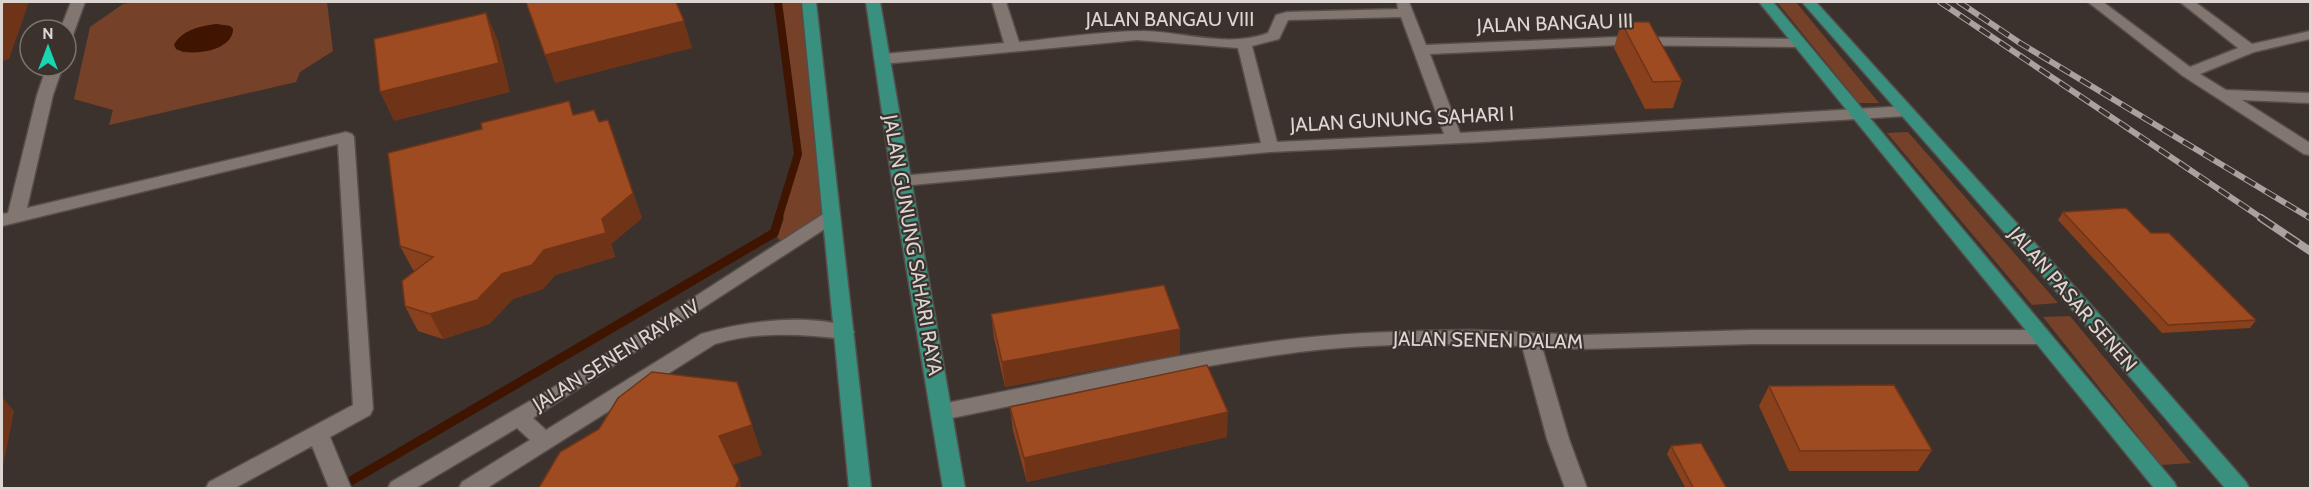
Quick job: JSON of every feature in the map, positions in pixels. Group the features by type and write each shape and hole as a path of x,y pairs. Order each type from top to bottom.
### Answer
{"main road":[{"path":"809,2 860,489"},
{"name":"JALAN GUNUNG SAHARI RAYA","path":"873,2 954,489"},
{"path":"1766,2 2166,489"},
{"name":"JALAN PASAR SENEN","path":"1809,2 2084,310 2234,488"}],"street":[{"path":"72,18 78,2"},
{"path":"999,2 1013,47"},
{"path":"2095,2 2188,73 2310,150"},
{"path":"2187,2 2249,49"},
{"path":"1405,7 1454,138"},
{"name":"JALAN BANGAU VIII","path":"883,59 1076,40 1146,36 1244,43 1274,36 1281,18 1287,16 1405,7"},
{"path":"2188,73 2249,49 2310,35"},
{"name":"JALAN BANGAU III","path":"1421,50 1618,41 1799,43"},
{"path":"1244,43 1270,147"},
{"path":"51,78 9,218 346,137 363,409 217,489"},
{"path":"2222,95 2310,98"},
{"name":"JALAN GUNUNG SAHARI I","path":"901,181 1270,147 1906,111"},
{"name":"JALAN SENEN RAYA IV","path":"399,489 519,417 831,217"},
{"name":"JALAN SENEN RAYA IV","path":"470,489 708,339 730,331 761,327 801,327 844,332"},
{"name":"JALAN SENEN DALAM","path":"942,412 1182,364 1300,345 1384,339 1470,337 1583,342 1763,337 2041,337"},
{"path":"1530,340 1558,439 1576,489"},
{"path":"519,417 545,442"},
{"path":"318,434 340,489"}],"shaded area":[{"path":"136,2 327,2 333,51 300,72 296,82 109,125 113,110 74,99 90,27 123,4","holes":["216,24 230,26 233,29 231,36 220,45 204,51 181,52 189,31"]},
{"path":"778,2 809,2 831,217 785,247 774,233 798,154"},
{"path":"1777,2 1796,2 1879,103 1859,103"},
{"path":"216,24 230,26 233,29 226,43 201,52 176,49 174,45 186,32"},
{"path":"1908,132 2058,303 2032,305 1887,133"},
{"path":"2070,316 2191,463 2161,465 2043,317"}],"building":[{"path":"526,2 676,2 684,21 545,55"},
{"path":"486,13 499,63 380,92 374,39"},
{"path":"1621,22 1649,22 1682,81 1653,82"},
{"path":"569,101 573,115 594,110 599,122 608,120 633,193 602,219 606,233 544,250 532,265 502,274 477,300 430,314 405,306 402,281 433,257 400,246 388,153 482,129 481,123"},
{"path":"2126,208 2151,233 2169,233 2256,320 2168,325 2063,212"},
{"path":"1164,285 1180,329 1002,362 991,314"},
{"path":"1207,365 1228,412 1024,458 1010,407"},
{"path":"652,372 737,382 752,425 719,436 739,479 735,489 538,489 560,452 599,429 618,398"},
{"path":"1894,385 1932,450 1800,451 1769,386"},
{"path":"1701,443 1727,489 1694,489 1671,446"}],"waterway":[{"path":"778,2 798,154 778,219"},
{"path":"339,488 774,233 779,218"}],"railway":[{"path":"1940,2 2263,219"},
{"path":"1959,2 2020,43 2310,218"},
{"path":"2261,218 2310,251"}]}
